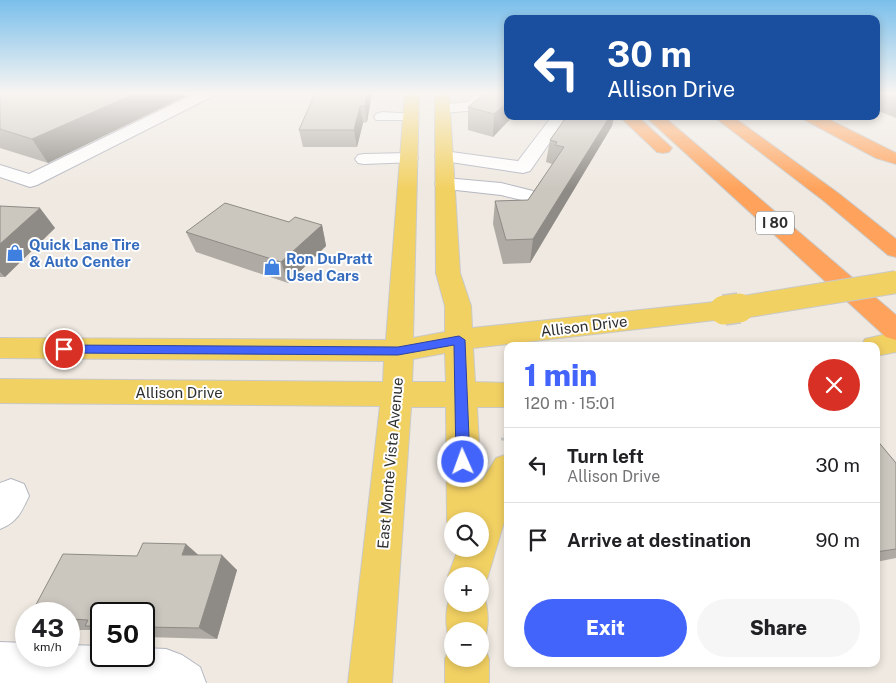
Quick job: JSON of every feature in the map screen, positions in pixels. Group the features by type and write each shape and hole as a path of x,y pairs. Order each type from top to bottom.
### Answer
{"highway":[{"path":"637,125 681,164 761,211"},
{"name":"I 80","path":"663,125 896,330"},
{"path":"733,125 830,197 896,250"},
{"path":"826,125 874,150 896,159"},
{"path":"830,197 896,230"}],"main road":[{"name":"East Monte Vista Avenue","path":"370,683 397,393 411,125"},
{"path":"442,125 448,272 457,301 465,512"},
{"name":"Allison Drive","path":"0,348 398,351 459,340 724,310 896,282"},
{"path":"880,345 896,342"},
{"name":"Allison Drive","path":"0,391 504,395"},
{"path":"488,512 497,485 502,454"},
{"path":"467,667 467,683"}],"lane":[{"path":"0,171 30,181 144,125"},
{"path":"444,156 523,167 554,125"},
{"path":"364,159 409,158"},
{"path":"445,184 501,189 526,194"},
{"path":"0,664 166,671 184,683"}],"path":[{"path":"502,454 504,439"}],"building":[{"path":"0,125 64,125 32,139 0,129"},
{"path":"301,125 355,125 354,130 299,130"},
{"path":"561,125 604,125 533,239 506,240 495,201 528,200 564,147 555,145 557,142 550,140"},
{"path":"225,203 289,222 295,217 322,225 281,262 186,232"},
{"path":"0,206 40,208 0,244"},
{"path":"880,444 896,463 896,549 880,551"},
{"path":"143,543 186,544 182,555 222,555 199,628 155,627 155,602 90,602 90,626 85,626 88,620 80,620 80,602 37,602 63,554 137,556"}],"place":[{"name":"Quick Lane Tire & Auto Center","path":"15,253"},
{"name":"Ron DuPratt Used Cars","path":"272,267"}],"route":[{"path":"64,349 398,351 459,340 463,462"}]}
